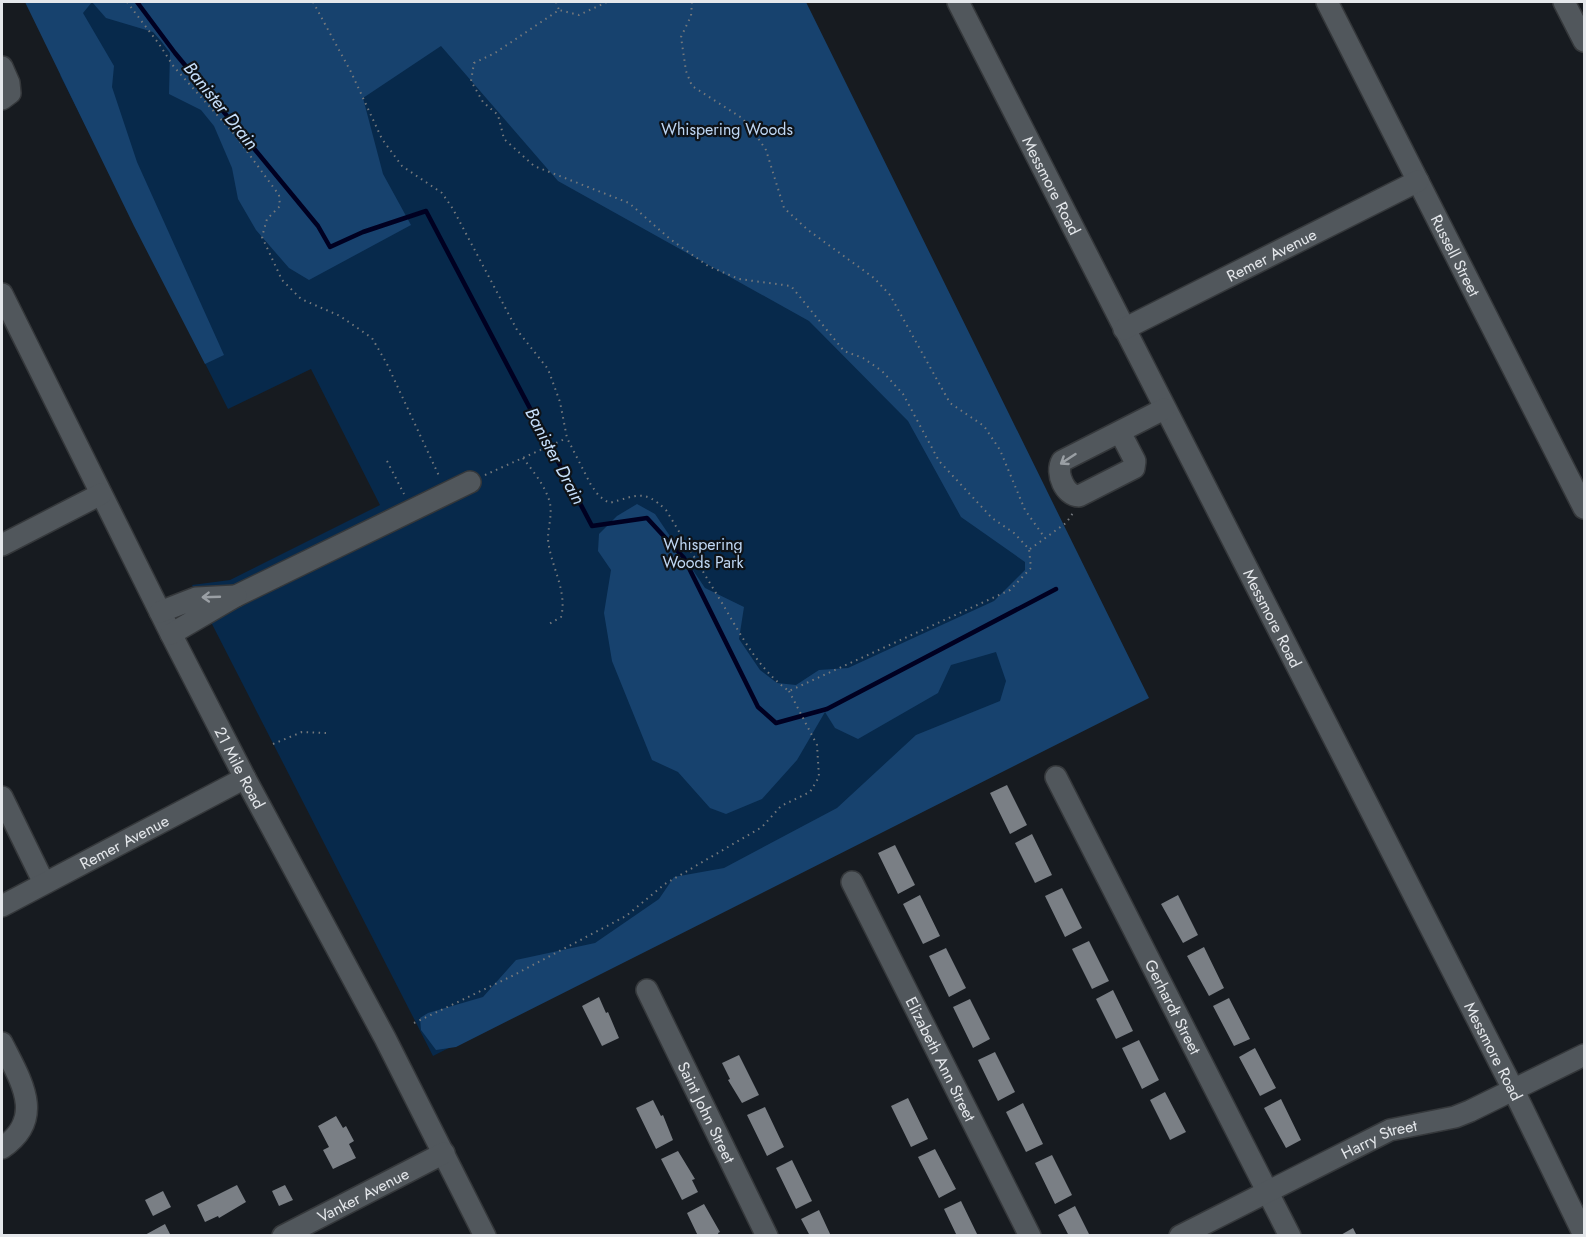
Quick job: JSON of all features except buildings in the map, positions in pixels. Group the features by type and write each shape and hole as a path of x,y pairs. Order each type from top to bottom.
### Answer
{"street":[{"name":"Messmore Road","path":"958,2 1514,1091 1584,1235"},
{"name":"Russell Street","path":"1327,2 1584,508"},
{"path":"1564,2 1584,41"},
{"path":"2,67 9,83 10,93 2,99"},
{"name":"Remer Avenue","path":"1124,329 1418,181"},
{"name":"21 Mile Road","path":"2,294 171,634 385,1038 485,1236"},
{"path":"1120,432 1135,461 1134,468 1079,496 1068,492 1059,473 1062,461 1164,409"},
{"path":"171,634 236,596 470,482"},
{"path":"2,545 101,494"},
{"path":"160,612 196,598 236,596"},
{"name":"Remer Avenue","path":"2,906 245,777"},
{"name":"Gerhardt Street","path":"1056,777 1290,1236"},
{"path":"2,798 44,883"},
{"name":"Elizabeth Ann Street","path":"852,882 1030,1236"},
{"name":"Saint John Street","path":"647,990 767,1236"},
{"path":"2,1043 24,1096 27,1112 21,1131 2,1148"},
{"name":"Harry Street","path":"1180,1236 1390,1130 1455,1117 1514,1091 1584,1055"},
{"name":"Vanker Avenue","path":"283,1236 444,1153"}],"path":[{"path":"127,2 174,67 235,135 279,195 280,206 267,219 262,237 282,280 301,299 340,316 372,338 387,364 447,493"},
{"path":"313,2 351,72 382,139 402,166 442,193 453,209 517,330 548,369 560,402 567,438 599,496 609,503 643,494 654,498 666,510 762,667 777,683 789,691 817,745 819,777 810,792 781,806 762,827 665,884 626,916 512,976 414,1023"},
{"path":"556,2 559,10"},
{"path":"607,2 579,15 559,10 495,53 474,63 471,81 483,102 498,114 504,139 534,166 629,203 670,239 708,266 739,279 791,286 844,351 863,358 882,371 903,394 939,461 986,511 1014,533 1029,549 1031,568 1010,590 789,691"},
{"path":"692,2 691,16 681,37 686,71 692,86 742,118 754,132 766,150 784,208 808,230 874,278 890,295 950,403 984,426 1000,450 1025,510 1046,538"},
{"path":"470,482 567,438"},
{"path":"523,458 549,499 551,515 548,540 564,606 561,617 549,624"},
{"path":"387,461 412,510"},
{"path":"1029,549 1066,523 1074,512 1079,496"},
{"path":"273,744 302,732 326,733"}],"green space":[{"path":"25,2 92,2 83,13 114,66 112,87 137,162 224,355 205,364 134,226"},
{"name":"Whispering Woods Park","path":"53,2 789,2 1139,697 433,1056 192,585 230,580 380,505 311,369 228,409 60,75 84,63"},
{"name":"Whispering Woods","path":"92,2 806,2 1149,698 456,1047 436,1050 421,1030 420,1018 428,1013 483,997 516,960 595,943 659,899 674,877 724,868 837,808 916,735 1000,701 1006,681 996,652 951,665 938,693 858,739 835,728 825,712 797,760 762,799 726,814 710,808 678,772 652,760 612,661 604,613 611,570 598,551 599,534 617,516 637,504 655,514 705,588 744,607 739,639 760,670 777,683 796,685 819,670 848,668 994,601 1025,570 1025,562 961,517 908,421 809,321 558,181 441,46 363,98 383,174 411,225 309,280 289,268 256,230 238,199 232,168 214,126 201,110 169,94 170,53 161,41 153,32 106,18"}],"waterway":[{"name":"Banister Drain","path":"137,2 175,53 318,226 330,247 363,232 426,211 592,526 647,518 684,558 758,707 776,723 827,709 1056,589"}]}
